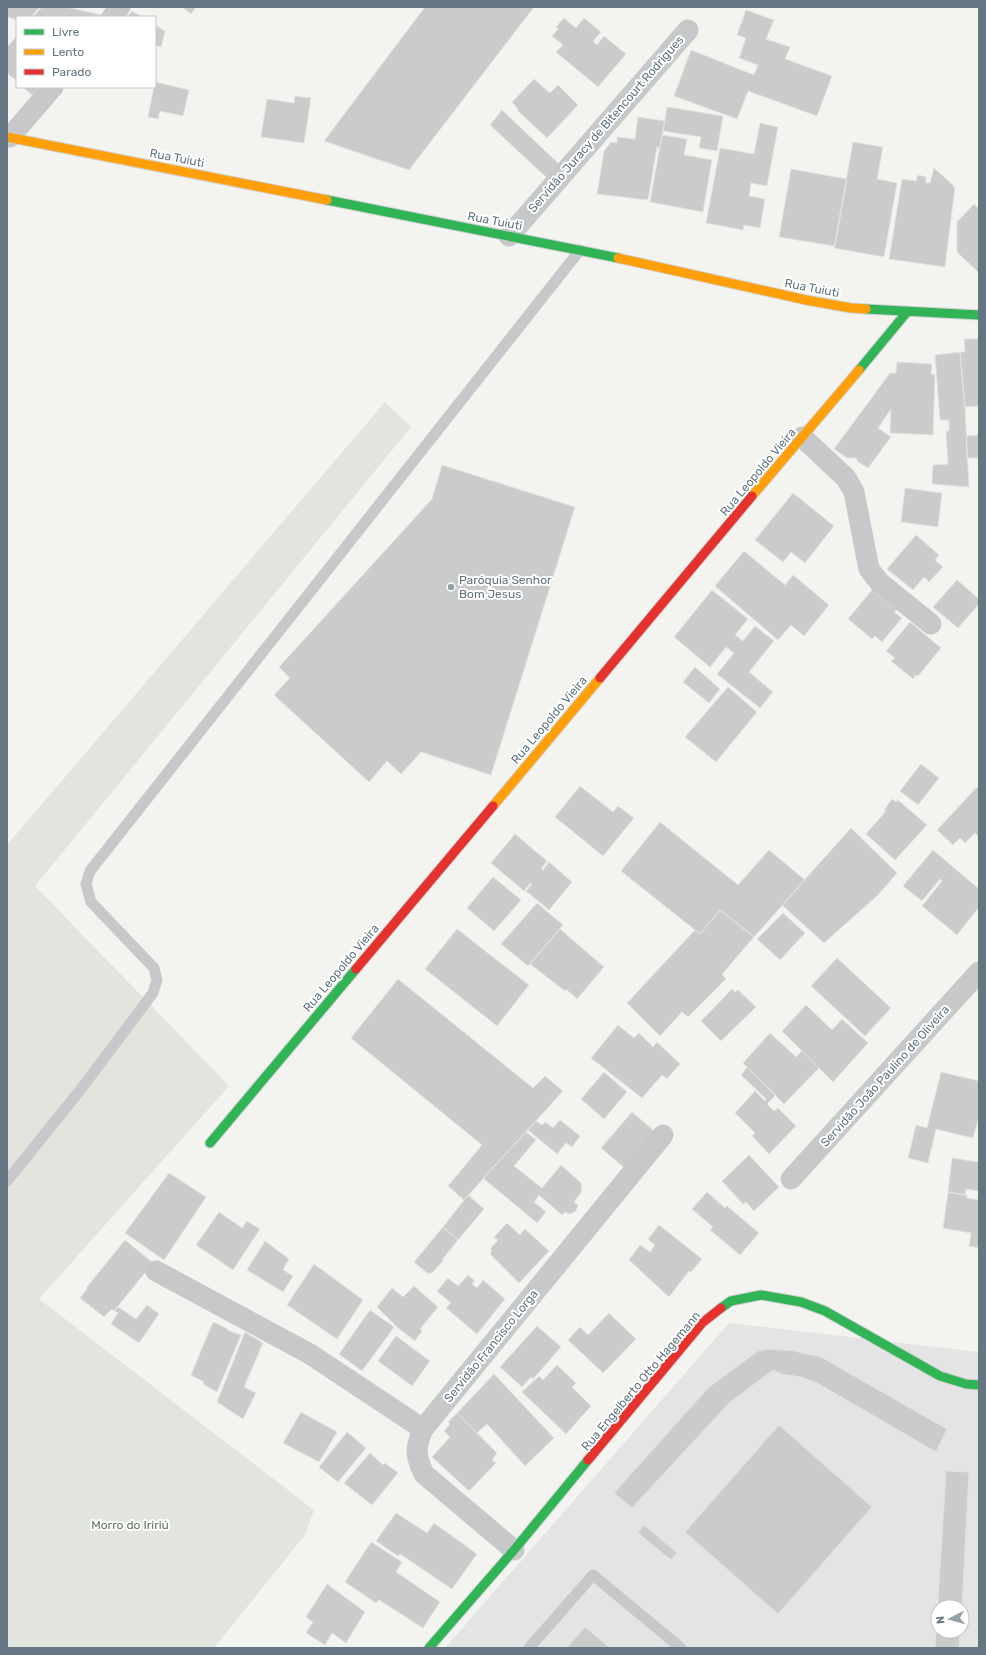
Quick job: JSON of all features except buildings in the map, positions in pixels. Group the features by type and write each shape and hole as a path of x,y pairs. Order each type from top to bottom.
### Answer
{"street":[{"path":"113,16 120,7"},
{"name":"Servidão Juracy de Bitencourt Rodrigues","path":"509,236 688,30"},
{"path":"9,137 52,88"},
{"name":"Rua Tuiuti","path":"9,137 580,250 806,300 851,308 907,312 979,314"},
{"name":"Rua Leopoldo Vieira","path":"210,1143 907,312"},
{"path":"802,437 846,478 854,492 864,551 869,569 880,583 931,624"},
{"name":"Servidão João Paulino de Oliveira","path":"791,1179 979,972"},
{"name":"Servidão Francisco Lorga","path":"514,1550 424,1474 417,1459 417,1444 423,1429 663,1135"},
{"path":"156,1271 310,1354 423,1429"},
{"name":"Rua Engelberto Otto Hagemann","path":"429,1648 514,1550 702,1323 731,1301 761,1295 801,1302 825,1311 940,1376 966,1384 979,1385"}],"lane":[{"path":"7,1181 153,993 158,980 154,968 91,902 86,884 90,871 580,250"},
{"path":"528,1648 593,1575 681,1648"}],"shaded area":[{"path":"729,1323 979,1352 979,1648 445,1648"}],"green space":[{"name":"Morro do Iririú","path":"385,402 411,427 35,886 229,1086 39,1299 314,1510 305,1535 214,1648 7,1648 7,845"}],"traffic: fast":[{"path":"327,200 618,258"},
{"path":"866,309 979,315"},
{"path":"859,370 907,312"},
{"path":"210,1143 356,969"},
{"path":"721,1308 731,1301 761,1295 801,1302 825,1311 940,1376 966,1384 979,1385"},
{"path":"429,1648 514,1550 588,1460"}],"traffic: slow":[{"path":"7,137 327,200"},
{"path":"618,258 806,300 851,308 866,309"},
{"path":"752,496 859,370"},
{"path":"493,806 600,678"}],"traffic: jam":[{"path":"600,678 752,496"},
{"path":"356,969 493,806"},
{"path":"588,1460 702,1323 721,1308"}],"place":[{"name":"Paróquia Senhor Bom Jesus","path":"451,587"}]}
